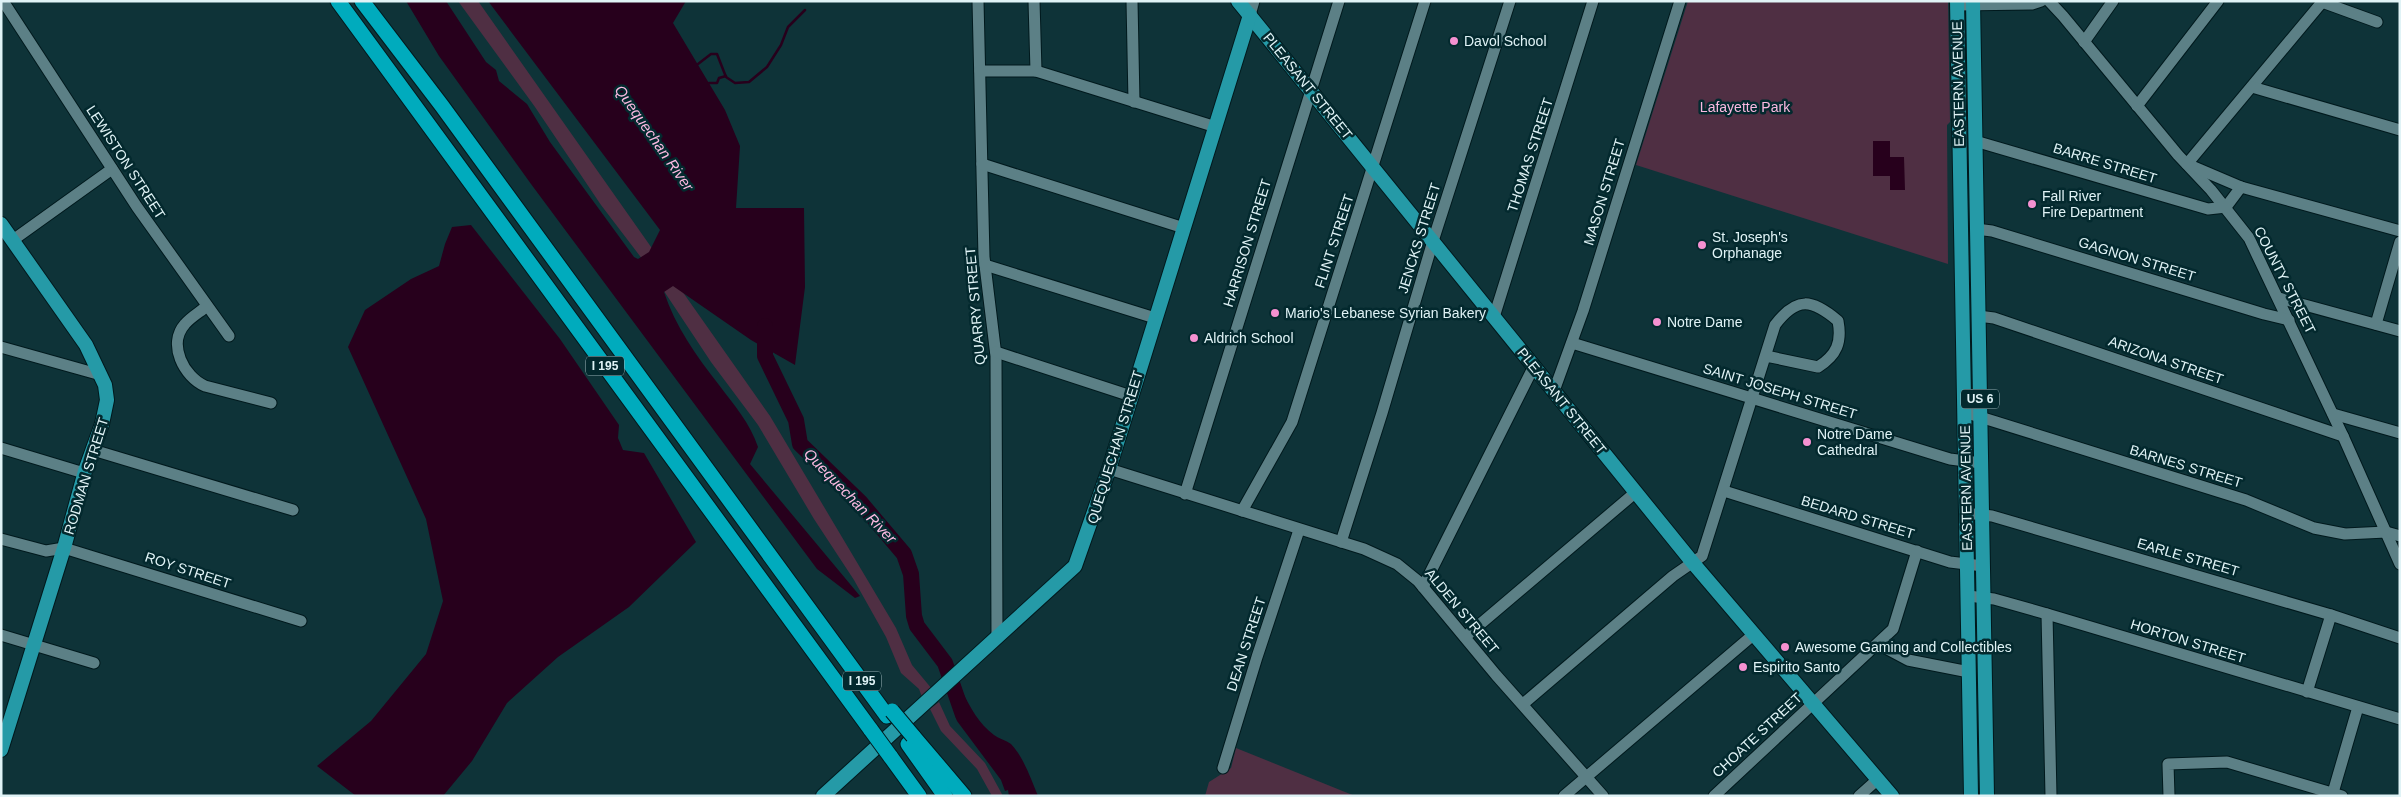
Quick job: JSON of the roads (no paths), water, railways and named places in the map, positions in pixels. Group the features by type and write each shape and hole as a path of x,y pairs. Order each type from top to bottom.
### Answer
{"highway":[{"name":"I 195","path":"338,1 919,796"},
{"name":"I 195","path":"362,1 442,106 836,646 909,739 945,796"},
{"path":"909,739 964,796"}],"main road":[{"name":"PLEASANT STREET","path":"1238,1 1693,563 1892,796"},
{"name":"EASTERN AVENUE","path":"1957,3 1971,796"},
{"name":"EASTERN AVENUE","path":"1973,3 1987,796"},
{"name":"QUEQUECHAN STREET","path":"823,796 1075,566 1109,469 1250,15"},
{"name":"RODMAN STREET","path":"1,224 46,291 86,345 100,376 107,400 93,450 84,473 64,548 1,750"}],"street":[{"name":"LEWISTON STREET","path":"3,1 54,76 112,169 229,336"},
{"name":"QUARRY STREET","path":"978,1 985,265 996,352 997,638"},
{"path":"1034,1 1036,71"},
{"path":"1132,1 1134,102"},
{"name":"QUEQUECHAN STREET","path":"1250,15 1254,1"},
{"name":"HARRISON STREET","path":"1185,494 1339,1"},
{"name":"FLINT STREET","path":"1242,511 1292,422 1374,168 1425,1"},
{"name":"JENCKS STREET","path":"1341,542 1382,413 1433,241 1510,1"},
{"name":"THOMAS STREET","path":"1494,317 1593,1"},
{"name":"MASON STREET","path":"1554,391 1572,343 1680,1"},
{"path":"1957,3 2032,4 2041,1"},
{"name":"COUNTY STREET","path":"2049,1 2064,16 2137,106 2226,208 2252,244 2344,436 2400,564"},
{"path":"2084,42 2113,1"},
{"path":"2137,106 2218,1"},
{"path":"2377,22 2322,2 2187,164 2241,187 2400,231"},
{"path":"980,71 1036,71 1216,127"},
{"path":"2252,87 2400,130"},
{"name":"BARRE STREET","path":"1975,141 2204,208 2216,210 2226,208"},
{"path":"982,164 1184,228"},
{"path":"13,240 112,169"},
{"path":"2226,208 2241,187"},
{"name":"GAGNON STREET","path":"1976,229 1992,231 2289,320"},
{"path":"2376,324 2400,242"},
{"path":"985,265 1155,318"},
{"path":"2279,298 2400,331"},
{"path":"1522,704 1673,576 1702,556 1754,398 1766,356 1775,325 1785,311 1795,305 1804,304 1823,308 1838,321 1840,336 1837,348 1829,360 1818,366 1766,356"},
{"path":"207,306 185,324 179,336 180,359 187,372 196,382 205,386 271,403"},
{"name":"ARIZONA STREET","path":"1978,316 1994,318 2344,436"},
{"name":"SAINT JOSEPH STREET","path":"1572,343 1965,462 1981,464"},
{"path":"1,346 100,376"},
{"path":"996,352 1131,396"},
{"path":"1424,587 1534,366"},
{"name":"BARNES STREET","path":"1964,412 2246,500 2314,528 2345,534 2386,532 2400,536"},
{"path":"2333,414 2400,432"},
{"path":"1,448 84,473"},
{"path":"93,450 293,510"},
{"name":"ALDEN STREET","path":"1109,469 1341,542 1392,561 1408,572 1424,587 1465,638 1602,796"},
{"name":"BEDARD STREET","path":"1724,491 1917,551 1967,565 1983,566"},
{"path":"1465,638 1636,492"},
{"name":"EARLE STREET","path":"1966,514 1982,514 2331,614 2400,638"},
{"name":"DEAN STREET","path":"1223,768 1257,656 1299,530"},
{"name":"ROY STREET","path":"1,539 46,551 64,548 302,621"},
{"name":"CHOATE STREET","path":"1714,796 1892,629 1917,551"},
{"name":"HORTON STREET","path":"1968,596 1983,597 2048,614 2400,720"},
{"path":"2048,614 2050,796"},
{"path":"2307,692 2331,614"},
{"path":"1,635 94,663"},
{"path":"1564,796 1753,635"},
{"path":"1878,644 1908,660 1969,672"},
{"path":"2170,796 2168,764 2227,762 2336,795 2358,707"},
{"path":"1859,796 1878,779"}],"water":[{"path":"406,1 446,1 486,62 496,70 499,81 527,104 550,142 634,257 638,259 649,252 660,230 488,1 686,1 673,23 725,110 740,146 736,208 804,208 805,287 795,365 751,340 673,286 664,292 674,317 687,341 741,414 755,438 758,447 750,464 860,596 855,598 817,569 531,184 439,56"},
{"path":"1873,141 1890,141 1890,157 1904,157 1905,190 1890,190 1890,176 1873,176"},
{"path":"471,225 560,339 619,425 618,438 623,450 644,453 696,542 629,607 558,657 507,703 472,761 443,796 356,796 317,766 371,721 426,654 443,601 426,519 348,347 365,310 411,279 439,266 452,227"},
{"path":"962,691 984,726 996,736 1011,744 1016,750 1027,769 1038,796 1009,796 1008,790 1005,791 1001,780 957,721 951,698"}],"waterway":[{"path":"698,64 711,54 717,54 726,77 735,83 749,82 767,67 781,45 788,27 805,10"},
{"path":"709,83 717,83 719,78 726,76"},
{"name":"Quequechan River","path":"765,326 765,356 796,420 800,444 860,502 904,554 911,574 914,616 917,626 945,663 963,715"}],"place":[{"name":"Davol School","path":"1454,41"},
{"name":"Fall River Fire Department","path":"2032,204"},
{"name":"St. Joseph's Orphanage","path":"1702,245"},
{"name":"Mario's Lebanese Syrian Bakery","path":"1275,313"},
{"name":"Notre Dame","path":"1657,322"},
{"name":"Aldrich School","path":"1194,338"},
{"name":"Notre Dame Cathedral","path":"1807,442"},
{"name":"Awesome Gaming and Collectibles","path":"1785,647"},
{"name":"Espirito Santo","path":"1743,667"}],"park label":[{"name":"Lafayette Park","path":"1745,107"}]}
